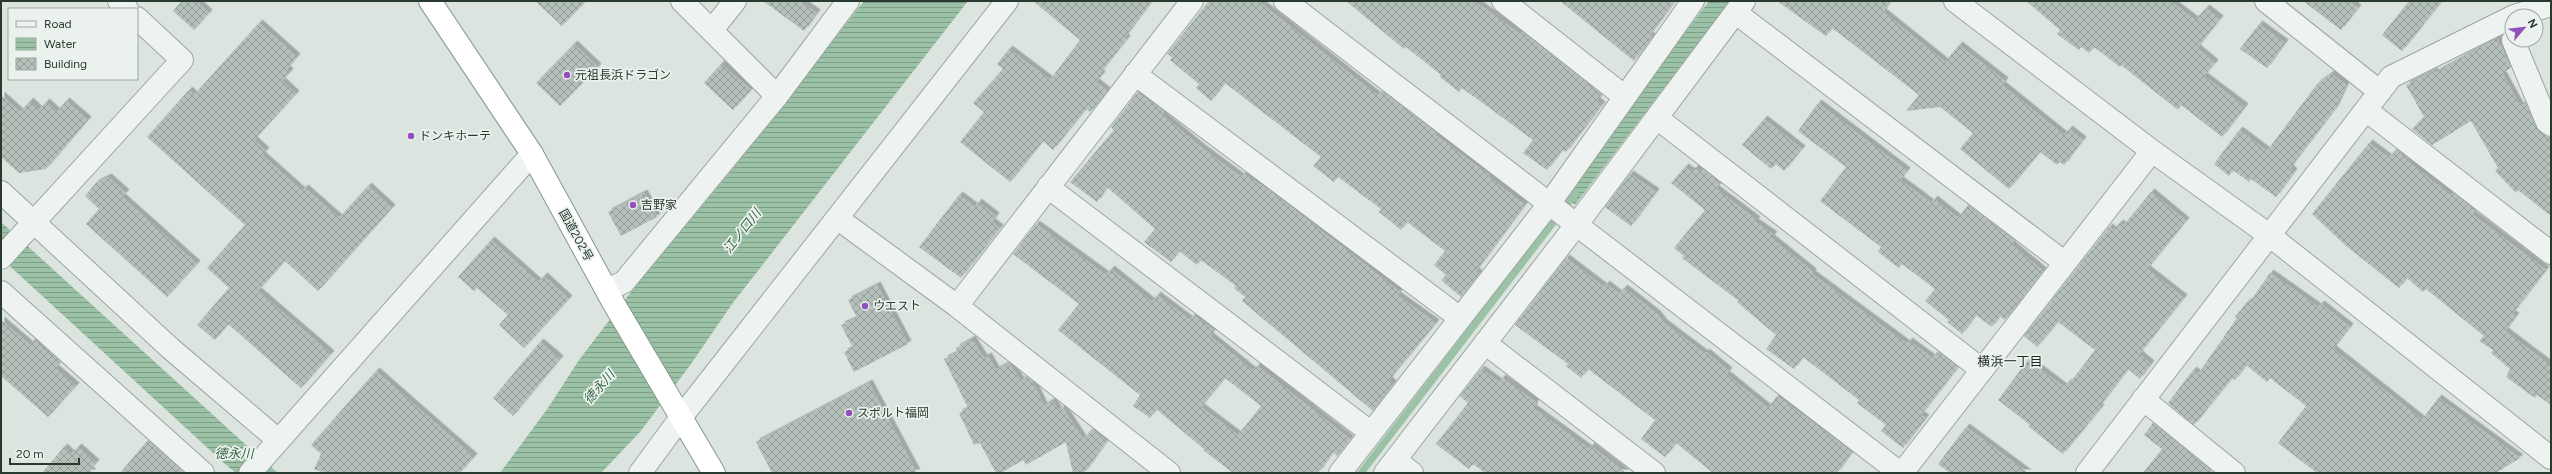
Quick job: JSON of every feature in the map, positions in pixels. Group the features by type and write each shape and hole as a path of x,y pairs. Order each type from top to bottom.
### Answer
{"highway":[{"name":"国道202号","path":"430,1 532,154 610,297 669,394 714,473"}],"street":[{"path":"682,1 777,96"},
{"path":"712,30 735,1"},
{"path":"610,297 777,96 848,1"},
{"path":"640,473 682,416 1007,1"},
{"path":"956,306 1192,1"},
{"path":"1285,1 1901,473 2152,151"},
{"path":"1503,1 1625,97"},
{"path":"1340,473 1370,432 1549,204 1693,1"},
{"path":"1955,1 2152,151 2269,235 2551,458"},
{"path":"2266,1 2380,92"},
{"path":"1412,473 1390,466 1577,224 1740,7 2065,263"},
{"path":"1,258 182,60 138,19"},
{"path":"2087,473 2142,399 2391,77 2504,29"},
{"path":"2519,48 2547,122 2551,125"},
{"path":"1135,74 1460,318"},
{"path":"2366,110 2551,253"},
{"path":"1657,118 1982,370"},
{"path":"250,473 532,154"},
{"path":"1048,187 1370,432"},
{"path":"1,192 170,348 278,440"},
{"path":"837,218 956,306 1169,473"},
{"path":"1,292 203,473"},
{"path":"1485,343 1654,473"},
{"path":"2142,399 2234,473"}],"water":[{"name":"江ノ口川","path":"864,1 968,1 732,304 691,364 640,432 601,473 500,473 548,408 579,360 637,284 731,171"},
{"path":"1709,1 1730,1 1575,205 1562,196"},
{"name":"徳永川","path":"1,222 278,473 236,473 224,463 1,258"}],"building":[{"path":"182,1 196,1 209,13 194,30 173,11"},
{"path":"535,1 586,1 562,26"},
{"path":"763,1 800,1 817,13 804,31"},
{"path":"1033,1 1152,1 1125,37 1127,39 1100,73 1102,75 1096,82 1107,91 1090,112 1086,109 1053,150 1043,141 1010,182 960,142 984,112 973,103 1003,69 997,64 1009,49 1050,80 1080,40"},
{"path":"1209,1 1258,1 1378,96 1382,91 1436,133 1435,135 1489,175 1488,177 1525,205 1476,271 1479,274 1461,297 1441,280 1446,275 1434,265 1445,251 1407,222 1401,230 1379,212 1381,209 1338,177 1334,182 1313,166 1321,157 1225,83 1211,101 1196,88 1199,84 1170,60 1172,57 1167,54"},
{"path":"1346,1 1474,1 1520,34 1522,32 1601,94 1597,101 1602,105 1566,152 1562,150 1547,170 1523,153 1533,140 1462,88 1459,92 1440,77 1441,75 1406,47 1404,49"},
{"path":"1560,1 1675,1 1650,35 1652,37 1634,61"},
{"path":"1777,1 1891,1 1883,12 1945,62 1959,45 2005,81 2002,85 2064,135 2069,129 2083,140 2064,165 2060,162 2057,165 2040,152 2009,189 1960,149 1973,133 1940,107 1906,111 1919,95 1832,28 1826,36"},
{"path":"2026,1 2174,1 2174,4 2195,20 2206,8 2220,19 2197,48 2215,63 2204,76 2245,107 2222,137 2181,105 2178,110 2121,65 2120,67 2094,47 2089,53 2081,47 2079,50 2057,34 2060,30"},
{"path":"2303,1 2348,1 2358,8 2341,30"},
{"path":"2409,1 2442,1 2402,51 2382,35"},
{"path":"259,23 297,57 287,69 290,72 282,81 296,94 254,140 266,151 262,155 302,191 305,188 339,218 368,186 392,208 318,291 285,261 258,291 331,354 301,388 228,324 215,340 197,325 229,288 207,268 245,225 147,137 189,90 194,95"},
{"path":"2259,24 2285,43 2267,68 2240,49"},
{"path":"2497,38 2511,68 2502,73 2520,106 2526,103 2536,127 2544,135 2551,137 2551,216 2518,190 2516,193 2495,171 2498,168 2471,121 2432,145 2412,129 2424,117 2406,85 2434,71 2435,73"},
{"name":"元祖長浜ドラゴン","path":"574,44 598,67 560,106 536,83"},
{"path":"721,64 751,90 733,110 704,83"},
{"path":"2331,74 2346,85 2335,109 2290,168 2294,172 2276,197 2251,179 2249,182 2233,170 2229,176 2214,164 2239,130 2267,151 2318,83"},
{"path":"1137,93 1164,111 1162,115 1203,149 1241,177 1244,174 1271,192 1400,292 1397,295 1436,323 1389,380 1393,384 1373,411 1242,301 1245,297 1234,288 1236,286 1201,260 1197,265 1179,251 1171,262 1144,242 1155,229 1107,187 1097,202 1070,182 1114,130 1111,127"},
{"path":"1,95 20,112 30,101 39,110 46,102 57,112 66,101 88,120 46,169 19,173 1,157"},
{"path":"1818,103 1907,171 1900,180 1931,203 1934,199 1958,218 1968,205 2015,241 2012,245 2043,271 2005,320 2000,316 1992,327 1976,315 1962,334 1947,322 1949,320 1925,301 1935,289 1902,264 1899,268 1878,252 1881,247 1820,201 1846,167 1798,131"},
{"path":"1764,119 1802,149 1784,171 1776,164 1771,169 1742,145"},
{"path":"2369,143 2389,158 2396,149 2409,159 2407,161 2451,196 2453,193 2475,210 2472,214 2546,270 2512,314 2516,316 2505,331 2551,366 2551,405 2537,395 2535,398 2506,377 2510,369 2491,353 2493,350 2479,341 2484,336 2426,289 2423,292 2407,278 2399,288 2345,245 2312,214"},
{"path":"1685,167 1692,172 1696,167 1701,172 1703,169 1720,183 1716,189 1757,220 1755,222 1774,235 1771,238 1813,272 1812,274 1907,344 1909,341 1932,358 1938,351 1958,367 1921,415 1926,418 1903,448 1881,431 1886,425 1857,403 1859,400 1803,357 1794,369 1766,349 1776,335 1737,302 1739,301 1682,258 1684,256 1674,248 1705,210 1671,183"},
{"path":"1630,174 1656,192 1631,226 1605,207"},
{"path":"108,177 126,193 122,197 197,264 167,297 86,224 99,209 85,196 96,183"},
{"path":"2151,192 2186,221 2147,269 2184,298 2139,354 2151,364 2140,379 2128,369 2099,407 2101,408 2063,454 2029,427 2030,425 1998,400 2028,360 2064,387 2068,382 2069,384 2095,350 2058,322 2037,347 2024,336 2109,227 2113,230 2120,223 2123,226"},
{"path":"644,193 657,217 621,236 608,212"},
{"path":"959,195 975,207 978,202 996,216 992,222 1000,228 961,278 919,247"},
{"path":"1036,224 1106,275 1111,269 1152,302 1157,295 1190,320 1193,315 1214,330 1210,336 1253,371 1257,366 1350,439 1337,456 1333,452 1318,473 1233,473 1203,450 1204,449 1156,409 1150,418 1133,406 1140,395 1058,330 1079,304 1013,254","holes":["1225,378 1261,406 1238,435 1201,407"]},
{"path":"491,240 538,282 544,276 569,299 524,348 499,325 508,315 477,288 474,291 458,277"},
{"path":"1566,258 1604,287 1606,284 1619,294 1624,288 1657,314 1664,323 1705,354 1706,352 1729,371 1726,374 1768,408 1777,396 1852,452 1837,473 1713,473 1676,443 1665,457 1641,439 1655,420 1588,369 1581,378 1566,366 1568,364 1515,325"},
{"path":"2270,273 2318,307 2321,304 2350,327 2333,349 2422,420 2438,398 2520,458 2496,473 2317,473 2278,443 2306,406 2270,378 2267,382 2246,365 2235,380 2232,378 2194,425 2168,403 2193,370 2198,374 2237,318 2235,317 2247,302 2249,303"},
{"path":"877,285 908,344 854,372 844,352 853,348 841,325 857,318 848,300"},
{"path":"1,320 30,345 35,339 61,362 55,368 76,386 48,417 1,376"},
{"path":"972,339 984,358 988,356 996,370 1009,363 1021,381 1028,377 1032,381 1044,406 1052,401 1060,412 1061,405 1083,439 1092,429 1107,441 1084,473 1073,473 1066,442 1026,465 1023,460 1001,473 996,473 980,443 974,445 959,413 968,408 944,359 958,352 956,348"},
{"path":"540,342 560,359 513,416 493,398"},
{"path":"1481,369 1499,382 1502,378 1536,402 1533,408 1589,449 1591,446 1626,473 1485,473 1473,464 1469,469 1436,444 1468,403 1460,396"},
{"path":"376,371 474,457 460,473 325,473 314,469 321,454 311,445"},
{"name":"スポルト福岡","path":"869,383 917,473 772,473 756,442"},
{"path":"2153,423 2214,473 2143,473 2162,449 2144,435"},
{"path":"1966,427 2028,473 1950,473 1938,464"},
{"path":"148,440 184,473 120,473"},
{"path":"64,447 71,454 78,447 96,463 90,470 93,473 42,473"}],"waterway":[{"path":"1361,473 1575,194"}],"place":[{"name":"元祖長浜ドラゴン","path":"567,75"},
{"name":"ドンキホーテ","path":"411,136"},
{"name":"吉野家","path":"633,205"},
{"name":"ウエスト","path":"865,306"},
{"name":"スポルト福岡","path":"849,413"}],"district":[{"name":"横浜一丁目","path":"2010,361"}]}
